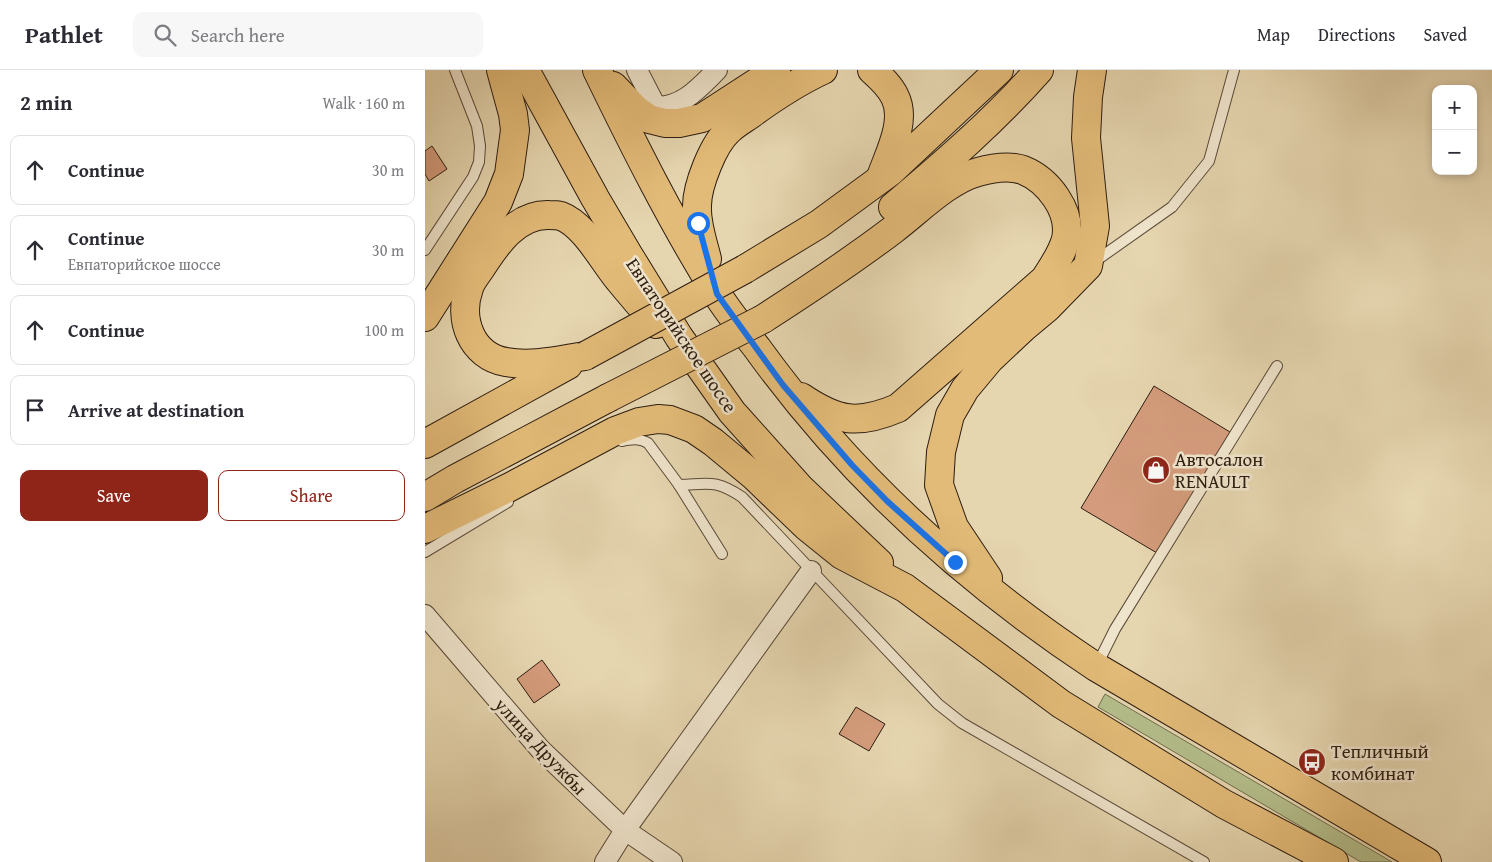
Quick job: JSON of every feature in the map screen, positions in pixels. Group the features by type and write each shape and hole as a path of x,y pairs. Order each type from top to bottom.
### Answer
{"main road":[{"path":"425,317 498,202 509,174 515,130 513,114 501,70"},
{"name":"Евпаторийское шоссе","path":"525,70 628,254 679,337 732,412 801,489 905,588"},
{"path":"597,70 636,110 649,119 665,123 691,122 702,118 776,70"},
{"path":"597,70 639,156 717,294 776,374 852,465 887,501 955,562 1066,648 1096,668 1427,862"},
{"path":"717,294 698,223 697,205 701,182 709,160 728,130 805,79 823,70"},
{"path":"872,70 887,84 896,98 899,118 895,136 880,179"},
{"path":"425,444 745,269 819,224 880,179 999,70"},
{"path":"759,312 864,232 937,170 1019,93 1039,70"},
{"path":"1002,600 954,527 939,485 941,452 950,415 965,389 990,359 1047,308 1088,266 1095,226 1086,138 1088,97 1092,70"},
{"path":"425,497 703,334 759,312 819,284 893,230 954,182 977,172 1003,167 1022,170 1042,181 1058,200 1066,217 1066,237 1059,258 1045,279 898,408 879,416 858,420 839,417 817,407 776,374"},
{"path":"585,356 529,364 505,362 488,356 470,337 465,320 469,287 490,254 514,226 526,219 540,215 559,216 576,224 618,280 732,412"},
{"path":"425,480 604,392"},
{"path":"425,529 510,487 615,431 639,422 658,419 670,420 694,429 713,442 753,476 806,526 843,555 905,588 1061,704 1224,804 1317,858"}],"street":[{"path":"637,70 656,107 665,107 679,102 696,91 717,70"},
{"path":"605,862 625,830 811,571"},
{"name":"улица Дружбы","path":"425,615 540,749 625,830 671,862"}],"lane":[{"path":"425,250 473,177 479,162 480,146 477,126 455,70"},
{"path":"1088,266 1172,207 1209,161 1234,70"},
{"path":"1096,668 1115,629 1277,366"},
{"path":"601,450 632,439 641,439 648,442 679,485 722,554"},
{"path":"679,485 712,483 727,487 742,497 938,704 962,723 1204,862"},
{"path":"425,552 520,495"}],"green space":[{"path":"1105,694 1392,862 1361,862 1098,707"}],"building":[{"path":"432,146 447,169 429,181 425,174 425,151"},
{"name":"Aвтосалон RENAULT","path":"1154,386 1230,432 1157,553 1081,508"},
{"path":"542,660 560,685 534,703 517,679"},
{"path":"856,707 885,724 869,751 839,734"}],"place":[{"name":"Aвтосалон RENAULT","path":"1156,470"},
{"name":"Тепличный комбинат","path":"1312,762"}],"route":[{"path":"698,223 717,294 783,385 852,465 887,501 955,562"}]}
